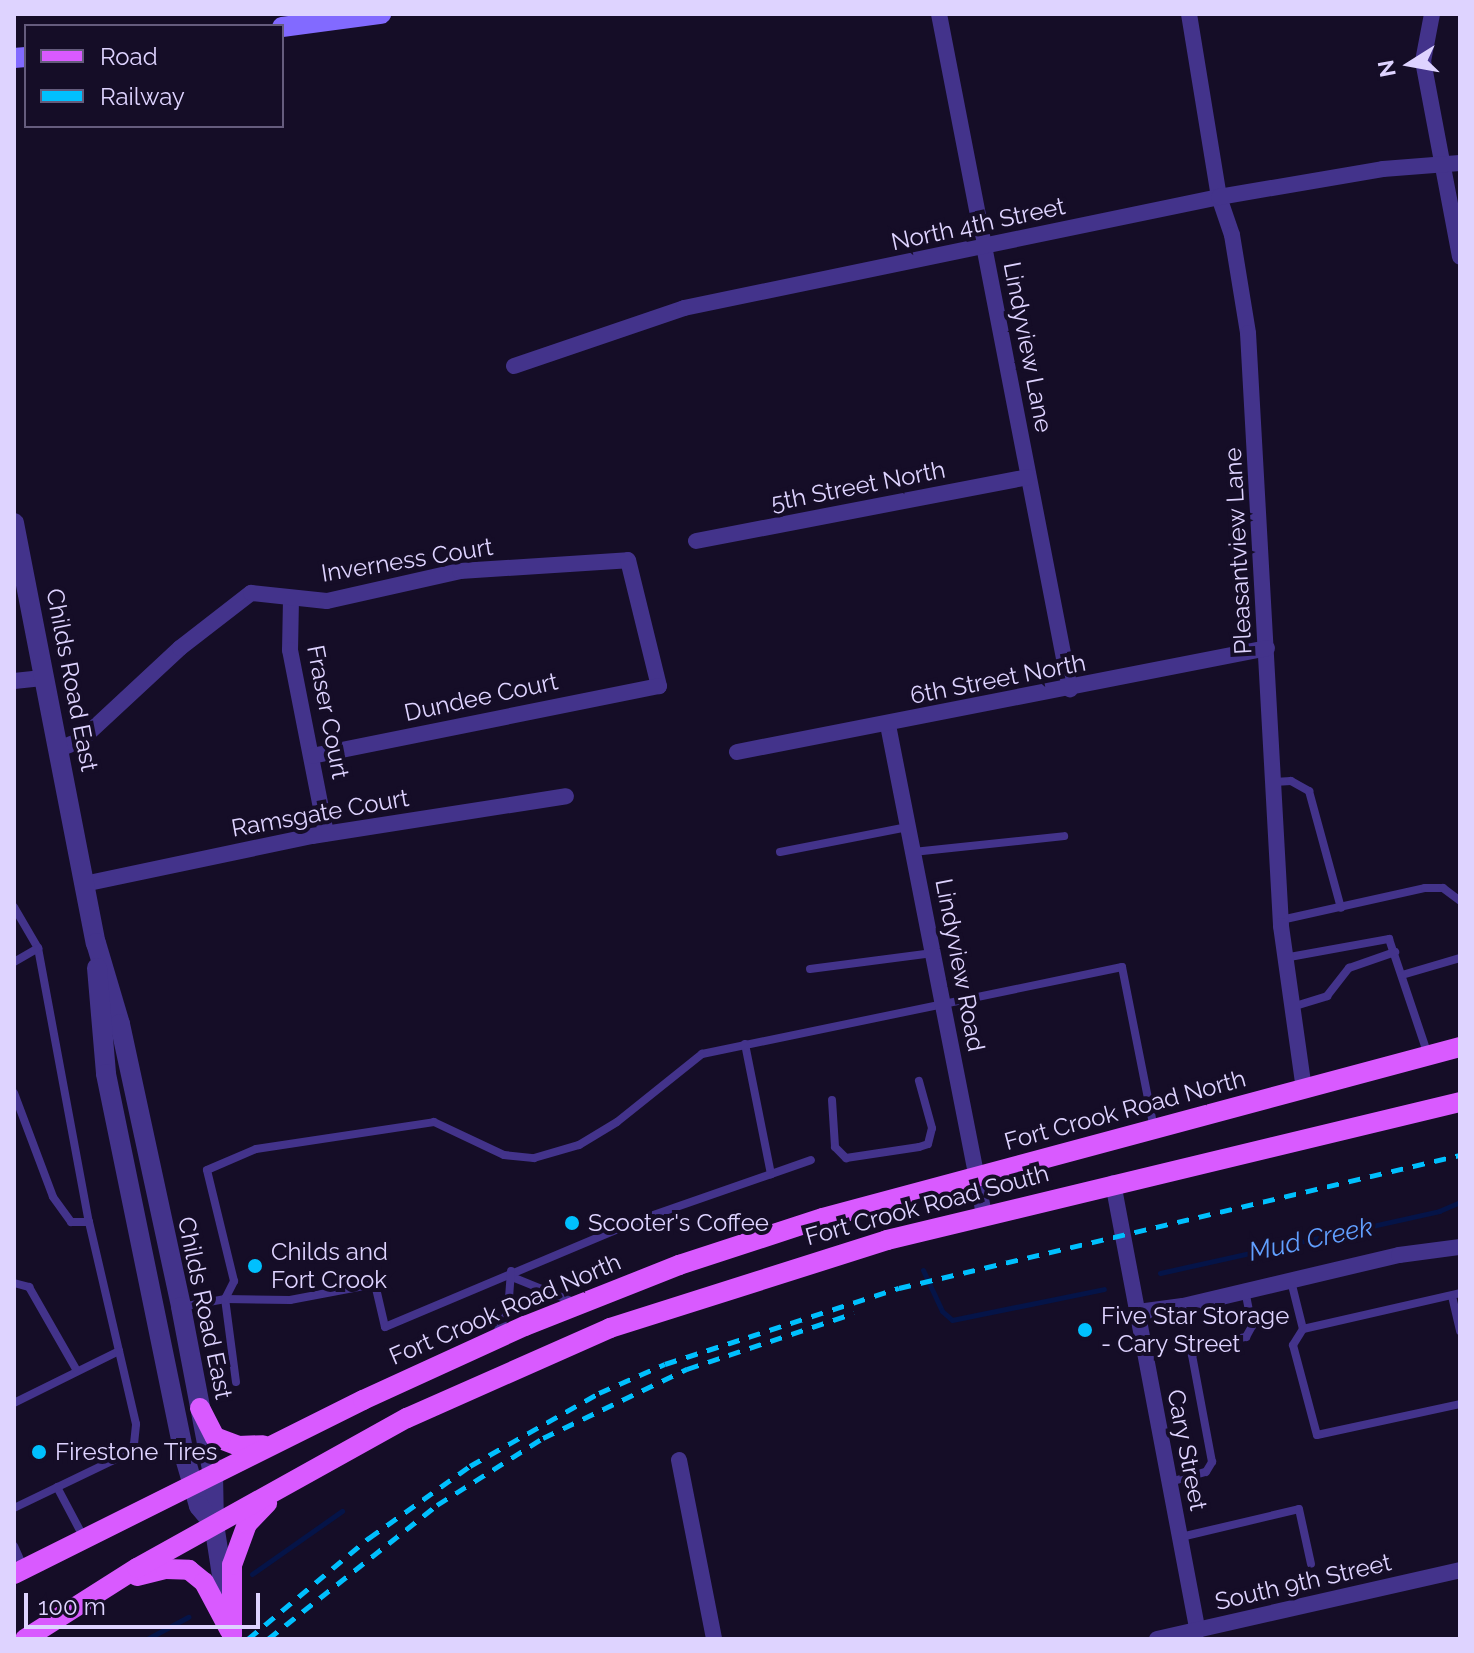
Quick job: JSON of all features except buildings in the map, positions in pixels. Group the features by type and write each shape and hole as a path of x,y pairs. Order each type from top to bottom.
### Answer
{"main road":[{"path":"284,27 381,14"},
{"name":"Fort Crook Road North","path":"19,1571 271,1445 578,1303 755,1239 1460,1047"},
{"name":"Fort Crook Road South","path":"214,1524 479,1382 610,1328 793,1268 984,1215 1460,1102"},
{"path":"200,1408 215,1437 225,1443 271,1445"},
{"path":"233,1638 232,1565 240,1537 259,1510 289,1483"},
{"path":"25,1639 214,1524"},
{"path":"106,1587 158,1570 189,1570 204,1582 233,1638"}],"street":[{"name":"Lindyview Lane","path":"939,14 1070,689"},
{"name":"Pleasantview Lane","path":"1189,14 1219,197 1232,235 1248,333 1281,920 1304,1089"},
{"path":"1432,14 1423,61 1460,257"},
{"name":"North 4th Street","path":"514,366 684,308 1219,197 1460,163"},
{"name":"5th Street North","path":"696,541 1028,477"},
{"name":"Childs Road East","path":"14,523 96,943 120,1024 181,1307 213,1474 214,1524"},
{"name":"Inverness Court","path":"59,749 81,740 180,648 251,593 327,601 460,571 628,560 659,686"},
{"name":"Fraser Court","path":"291,599 290,650 326,833"},
{"name":"6th Street North","path":"737,752 888,725 1267,648"},
{"path":"14,681 45,678"},
{"name":"Dundee Court","path":"313,756 659,686"},
{"name":"Lindyview Road","path":"888,725 984,1215"},
{"name":"Ramsgate Court","path":"84,884 326,833 566,796"},
{"name":"Childs Road East","path":"96,943 106,1074 191,1485 214,1524"},
{"name":"Cary Street","path":"1113,1183 1198,1631"},
{"path":"1138,1312 1399,1255 1460,1247"},
{"path":"679,1460 714,1639"},
{"path":"214,1524 233,1638"},
{"name":"South 9th Street","path":"1157,1639 1460,1570"}],"lane":[{"path":"1274,782 1291,781 1309,791 1341,908"},
{"path":"780,852 908,827"},
{"path":"913,852 1064,836"},
{"path":"1281,920 1425,888 1443,888 1460,901"},
{"path":"14,907 38,948 89,1222 136,1424 134,1444 124,1455 14,1508"},
{"path":"1284,958 1385,937 1395,952 1428,1056"},
{"path":"14,962 38,948"},
{"path":"1291,1007 1327,996 1349,968 1395,952"},
{"path":"810,969 933,953"},
{"path":"1402,975 1460,958"},
{"path":"236,1382 225,1299 234,1281 207,1170 256,1149 434,1122 504,1155 534,1158 579,1145 617,1122 702,1054 1122,967 1154,1129"},
{"path":"745,1044 771,1174"},
{"path":"832,1100 835,1147 846,1158 919,1147 928,1144 932,1128 919,1081"},
{"path":"14,1093 53,1197 71,1222 89,1222"},
{"path":"181,1307 225,1299 290,1300 375,1284 385,1327 427,1313 511,1274 811,1160"},
{"path":"511,1274 578,1303"},
{"path":"491,1341 505,1321 511,1274"},
{"path":"1291,1280 1303,1329"},
{"path":"14,1283 29,1287 76,1369"},
{"path":"1169,1482 1206,1472 1212,1462 1192,1355 1204,1345 1246,1337 1252,1326 1245,1291"},
{"path":"1460,1331 1456,1294 1303,1329 1293,1345 1317,1435 1460,1404"},
{"path":"14,1403 76,1369 119,1351"},
{"path":"57,1487 84,1539"},
{"path":"1180,1537 1299,1509 1311,1564"},
{"path":"14,1546 19,1571"}],"waterway":[{"name":"Mud Creek","path":"1160,1273 1439,1211 1460,1202"},
{"name":"Mud Creek","path":"923,1270 942,1311 952,1320 1104,1289"},
{"name":"Mud Creek","path":"252,1574 342,1511"},
{"name":"Mud Creek","path":"147,1639 188,1617"}],"railway":[{"path":"248,1639 369,1538 470,1466 599,1393 665,1364 899,1288 1460,1155"},
{"path":"268,1639 437,1505 543,1438 687,1369 854,1313"}],"place":[{"name":"Scooter's Coffee","path":"572,1223"},
{"name":"Childs and Fort Crook","path":"255,1266"},
{"name":"Five Star Storage - Cary Street","path":"1085,1330"},
{"name":"Firestone Tires","path":"39,1452"}]}
